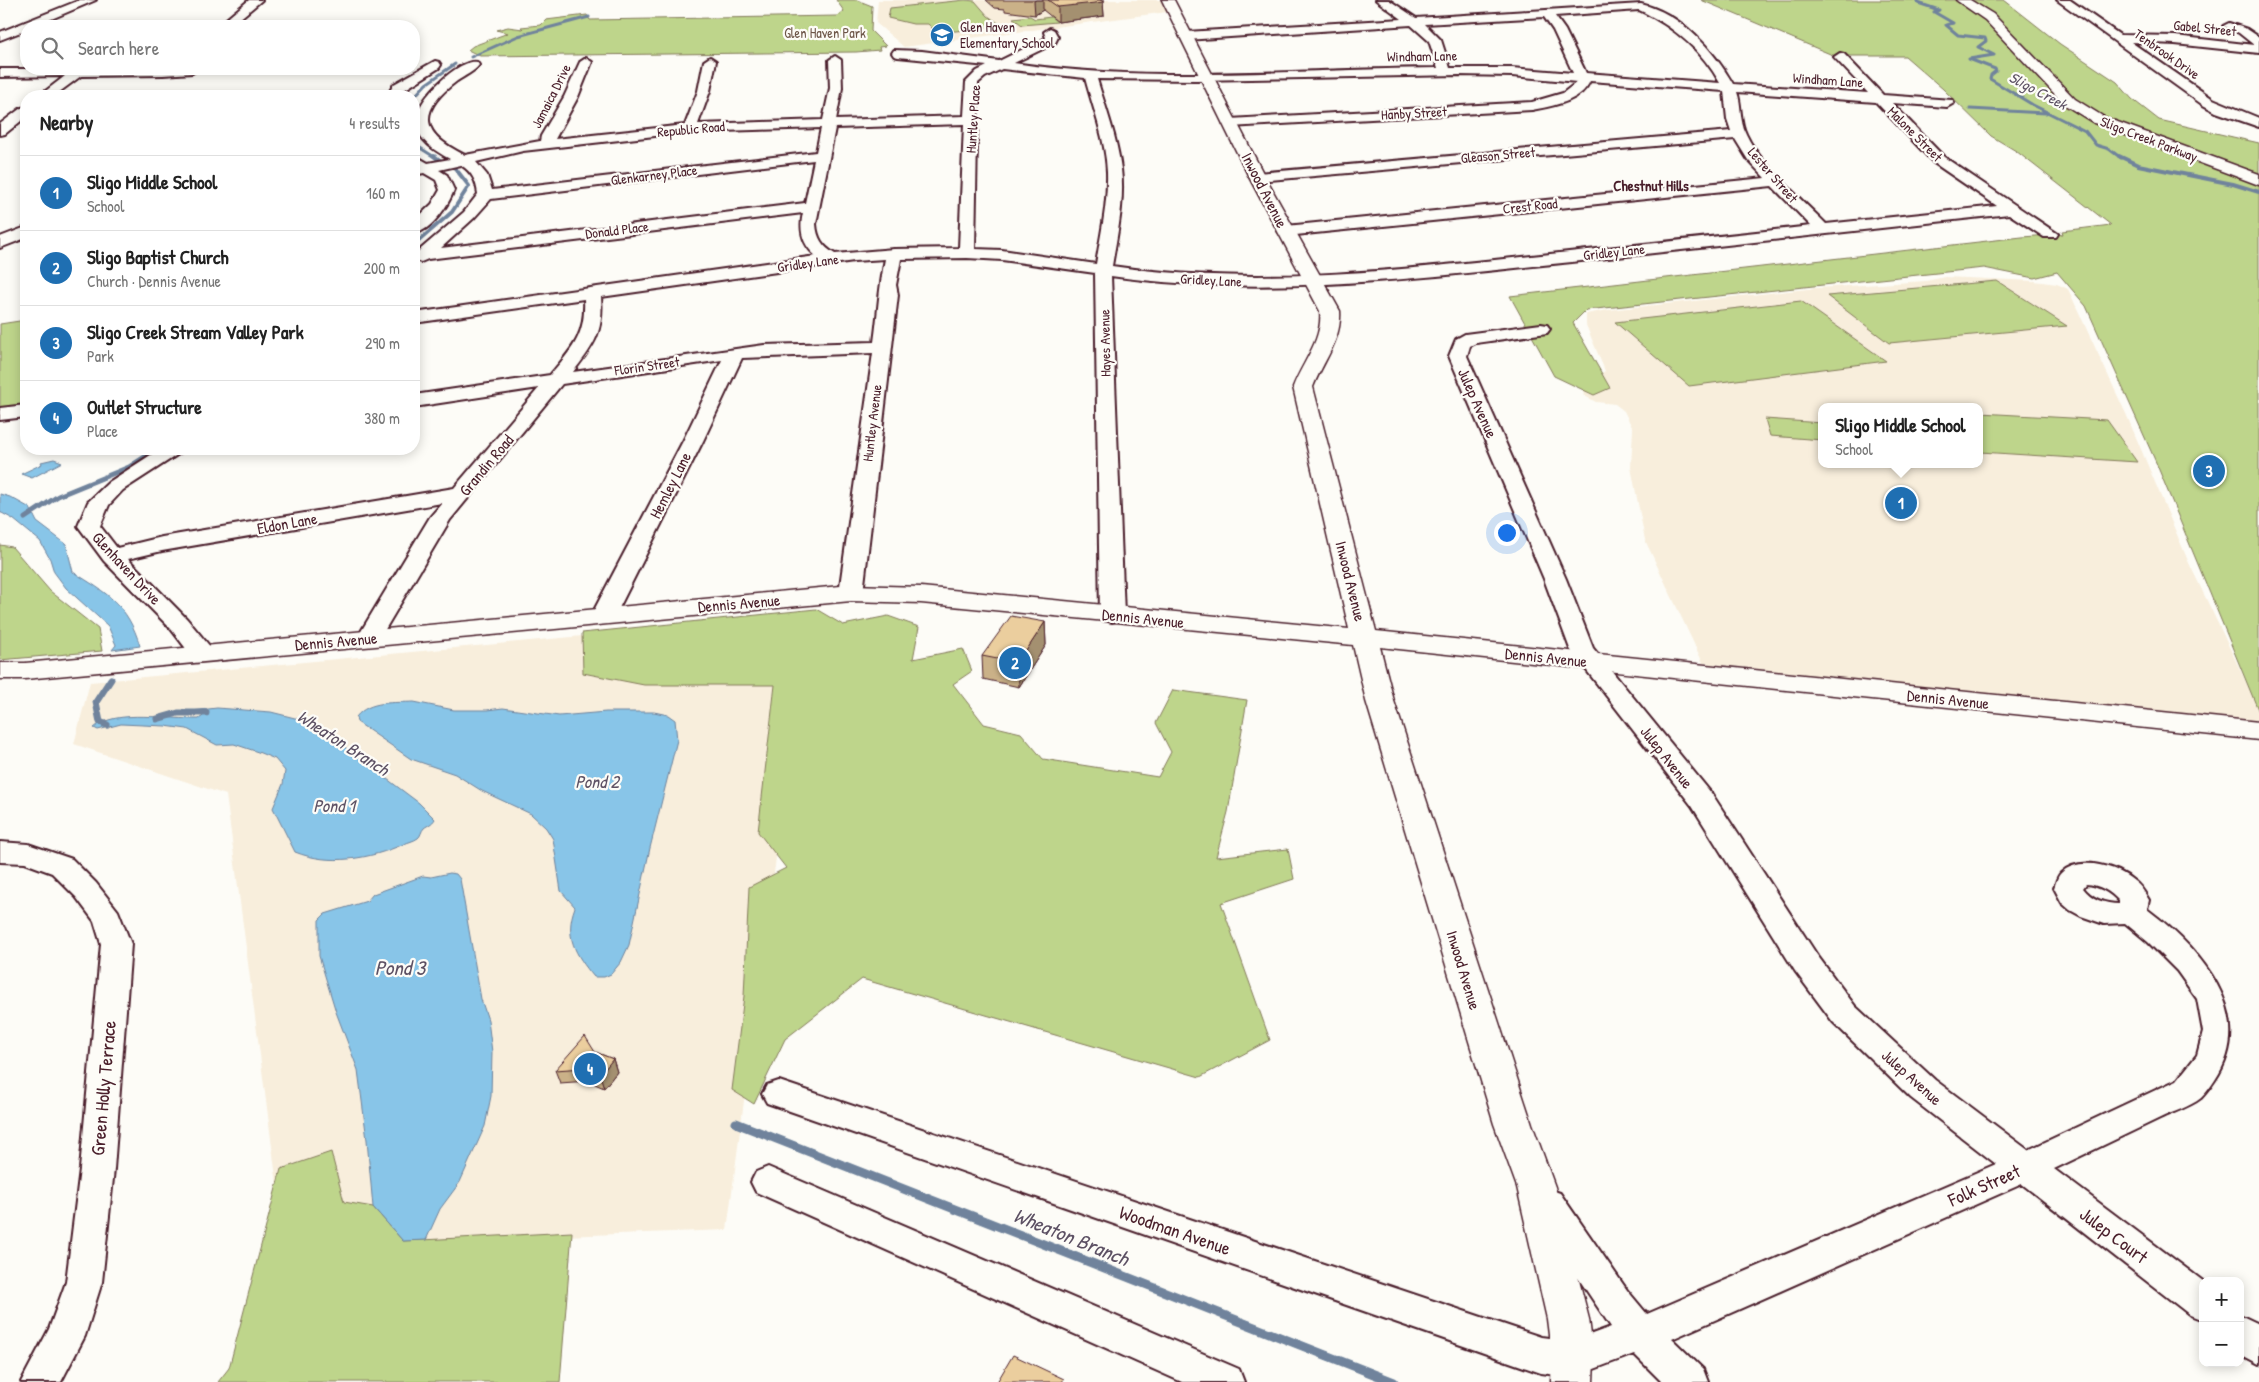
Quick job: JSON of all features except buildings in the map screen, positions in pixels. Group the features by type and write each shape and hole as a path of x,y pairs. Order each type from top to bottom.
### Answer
{"street":[{"path":"40,20 90,0"},
{"path":"231,20 256,0"},
{"name":"Inwood Avenue","path":"1168,0 1257,177 1330,311 1332,322 1330,333 1307,374 1304,387 1386,720 1513,1124 1536,1187 1568,1319 1572,1370"},
{"path":"1382,0 1426,30 1435,40 1446,70"},
{"name":"Sligo Creek Parkway","path":"1962,0 1989,17 2070,102 2098,120 2259,180"},
{"name":"Tenbrook Drive","path":"2064,0 2208,102 2221,109 2259,123"},
{"name":"Lester Street","path":"1547,12 1641,7 1667,19 1698,44 1716,65 1732,94 1734,119 1739,134 1753,157 1822,230"},
{"path":"1186,36 1547,12 1559,30 1581,76"},
{"path":"2229,26 2244,31 2259,43"},
{"path":"0,36 20,28"},
{"name":"Huntley Place","path":"967,253 972,82 981,74 1051,40 1050,32"},
{"name":"Gabel Street","path":"2118,38 2175,40 2259,49"},
{"name":"Windham Lane","path":"898,53 944,56 1000,65 1090,75 1206,76 1446,70 1512,72 1947,103"},
{"name":"Malone Street","path":"1840,57 1939,160 2050,234"},
{"path":"690,128 704,91 710,60"},
{"path":"832,259 821,254 808,237 808,224 836,88 835,60"},
{"name":"Jamaica Drive","path":"546,144 548,136 571,97 586,62"},
{"path":"420,74 435,65"},
{"path":"420,257 469,215 486,195 485,183 477,170 464,159 438,146 428,138 422,128 422,117 426,105 452,77 473,65"},
{"path":"0,74 20,74"},
{"path":"54,90 74,75"},
{"path":"397,90 419,75"},
{"name":"Hayes Avenue","path":"1090,75 1109,142 1114,171 1113,211 1104,270 1112,614"},
{"name":"Hanby Street","path":"1230,123 1532,106 1559,100 1578,91 1584,82 1581,76"},
{"path":"0,132 20,116"},
{"name":"Republic Road","path":"420,167 546,144 690,128 972,120"},
{"path":"0,132 20,131"},
{"name":"Gleason Street","path":"1257,177 1739,134"},
{"name":"Glenkarney Place","path":"486,195 822,155"},
{"path":"420,168 442,178 446,190 443,201 420,224"},
{"name":"Crest Road","path":"1286,231 1775,181"},
{"name":"Donald Place","path":"420,259 811,207"},
{"name":"Gridley Lane","path":"420,317 832,259 894,254 967,253 1027,258 1154,277 1216,281 1312,280 1442,271 2010,209"},
{"path":"0,244 20,235"},
{"path":"0,244 20,249"},
{"name":"Huntley Avenue","path":"850,593 889,295 888,285 894,254"},
{"name":"Grandin Road","path":"369,638 441,518 581,350 592,333 594,316 592,293"},
{"name":"Julep Avenue","path":"1541,329 1472,338 1462,343 1458,356 1555,579 1582,649 1702,800 1806,963 1844,1014 1923,1089 2025,1167"},
{"name":"Florin Street","path":"420,400 735,353 764,350 882,347"},
{"name":"Hemley Lane","path":"603,616 693,441 735,353"},
{"path":"0,414 20,412"},
{"name":"Glenhaven Drive","path":"164,455 116,486 99,502 89,526 112,556 179,624 203,654"},
{"name":"Eldon Lane","path":"112,556 162,544 462,493"},
{"name":"Dennis Avenue","path":"8,673 850,593 921,595 1365,638 2259,731"},
{"name":"Green Holly Terrace","path":"0,852 28,854 62,866 86,890 108,918 116,944 97,1169 84,1282 66,1336 40,1382"},
{"name":"Folk Street","path":"1572,1370 1640,1334 1712,1305 2025,1167 2189,1089 2212,1060 2219,1032 2212,997 2188,963 2159,934 2130,912"},
{"name":"Woodman Avenue","path":"779,1094 1541,1355 1572,1370"},
{"name":"Julep Court","path":"2025,1167 2199,1301"},
{"path":"768,1182 1225,1382"},
{"name":"Inwood Avenue","path":"1536,1187 1614,1302 1640,1334"},
{"path":"1640,1334 1688,1382"},
{"path":"2244,1335 2259,1347"}],"shaded area":[{"name":"Glen Haven Elementary School","path":"878,0 1161,0 1167,12 904,47 876,23"},
{"path":"1945,277 2034,281 2057,284 2068,289 2127,416 2189,563 2259,709 2259,723 1703,663 1645,540 1631,467 1633,429 1624,411 1615,404 1596,402 1583,395 1586,384 1605,371 1586,325 1586,314 1608,310 1817,288 1926,281"},
{"path":"808,615 727,1230 285,1246 226,795 74,744 90,682"}],"green space":[{"name":"Glen Haven Park","path":"836,0 857,0 872,6 871,31 886,46 879,47 880,50 856,52 480,56 468,50 473,46 508,33 496,30 508,27 523,29 521,27 541,25 546,20 587,15 590,20 838,16 844,11"},
{"path":"965,0 975,1 988,16 1003,26 937,33 928,24 913,24 888,18 890,8"},
{"path":"1701,0 2004,0 2060,44 2117,82 2132,99 2159,120 2259,143 2259,712 2155,460 2086,306 2057,272 2034,278 1984,268 1586,310 1573,323 1610,388 1594,395 1554,376 1510,296 2022,237 2063,234 2062,231 2111,225 2016,151 1991,136 1943,89 1905,56 1835,56"},
{"path":"1030,16 1035,19 1051,17 1057,22 1022,25 1013,18"},
{"path":"1997,281 2067,326 1889,343 1827,296"},
{"path":"1801,301 1886,361 1689,386 1615,322"},
{"path":"20,321 20,408 0,410 0,324"},
{"path":"1983,413 2107,420 2137,462 1983,452"},
{"path":"1765,419 1818,423 1818,440 1770,436"},
{"path":"0,545 12,547 50,591 98,629 102,651 0,660"},
{"path":"816,609 843,625 888,616 919,627 913,659 963,649 972,671 953,684 984,724 1021,733 1043,759 1158,777 1171,752 1156,723 1173,690 1247,700 1228,812 1216,857 1288,849 1294,879 1221,903 1270,1040 1200,1077 862,979 785,1039 754,1104 732,1090 744,996 749,887 786,868 758,832 775,685 644,685 583,673 582,633"},
{"path":"331,1152 344,1202 373,1207 403,1241 572,1232 560,1382 218,1382 229,1368 281,1169"}],"water":[{"path":"54,459 62,462 32,478 21,474 42,464 41,462"},
{"path":"0,494 10,497 30,508 37,522 66,544 73,572 115,601 129,620 140,646 112,650 116,645 108,626 66,588 54,572 50,559 40,541 13,519 0,512"},
{"name":"Pond 2","path":"414,702 454,710 503,708 559,716 606,712 654,712 668,715 675,720 677,740 650,848 629,945 621,962 611,974 604,977 594,977 581,960 573,944 571,927 575,907 561,891 553,839 546,828 531,814 482,791 455,774 411,759 357,722 356,717 361,712 375,705"},
{"name":"Pond 1","path":"217,708 271,712 295,718 330,736 419,803 435,819 424,828 416,839 378,854 336,860 308,856 295,852 273,808 283,784 285,771 275,759 234,744 217,745 187,729 121,724 98,730 94,728 103,722 115,718 144,716 199,719 203,716 191,711"},
{"name":"Pond 3","path":"450,873 456,874 460,879 481,999 488,1020 492,1052 491,1096 485,1126 460,1182 440,1209 426,1240 403,1241 373,1207 358,1070 336,1012 319,956 319,920 325,914 367,901 373,894 423,876 431,877"}],"waterway":[{"name":"Sligo Creek","path":"1918,0 1918,3 1939,10 1934,12 1953,23 1946,25 1958,35 1985,38 1986,41 1978,47 1994,55 1969,59 1995,69 1996,71 1991,75 1990,79 2033,105 2085,131 2096,145 2109,149 2121,158"},
{"path":"471,57 518,36 589,17"},
{"path":"420,90 426,84 455,64"},
{"path":"1970,109 2046,113"},
{"path":"420,148 436,158"},
{"path":"434,156 441,161"},
{"name":"Sligo Creek","path":"2119,156 2138,165 2233,184 2259,192"},
{"path":"420,240 452,212 469,186 455,168 451,166"},
{"path":"25,518 58,496 129,467 148,455"},
{"name":"Wheaton Branch","path":"107,725 100,722 96,702 111,679"},
{"name":"Wheaton Branch","path":"157,719 178,713 206,713"},
{"name":"Wheaton Branch","path":"736,1123 1394,1382"}],"place":[{"name":"Glen Haven Elementary School","path":"942,35"},
{"name":"Sligo Creek Stream Valley Park","path":"2209,471"},
{"name":"Sligo Middle School","path":"1901,503"},
{"name":"Sligo Baptist Church","path":"1015,663"},
{"name":"Outlet Structure","path":"590,1069"}],"district":[{"name":"Chestnut Hills","path":"1651,186"}]}
